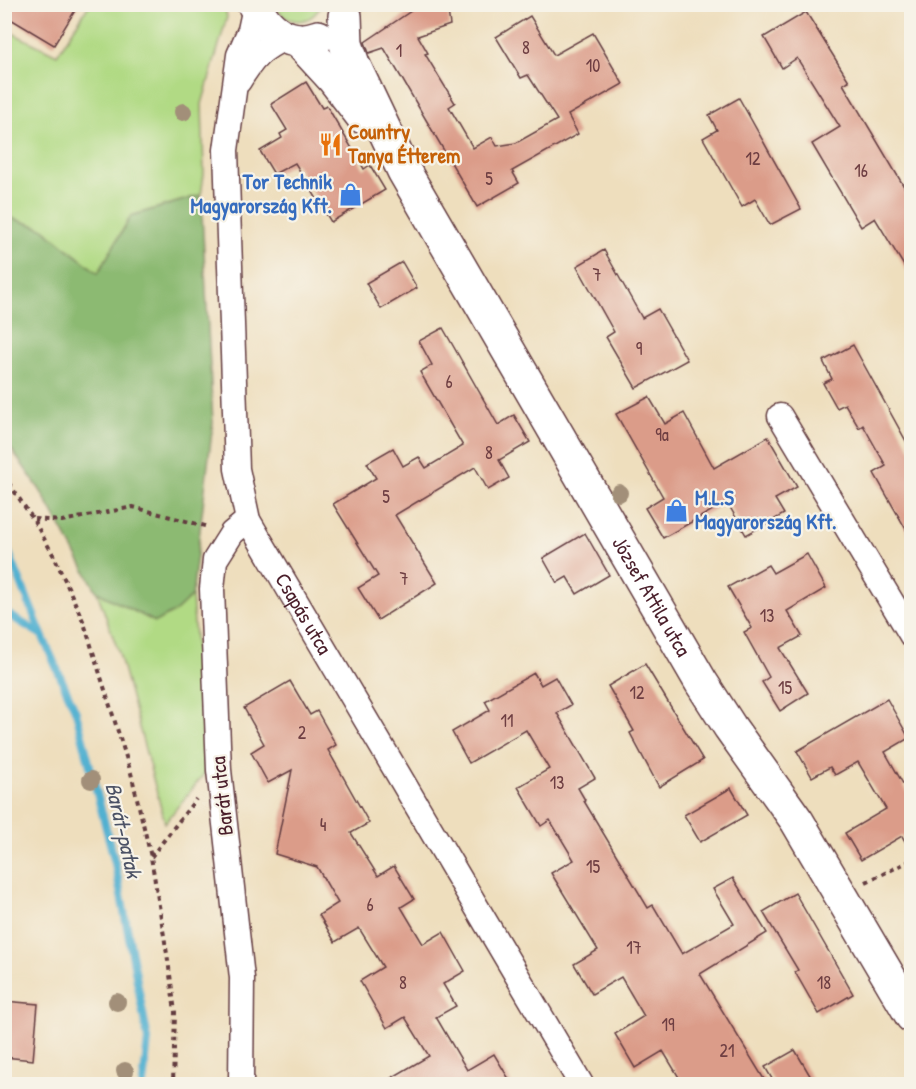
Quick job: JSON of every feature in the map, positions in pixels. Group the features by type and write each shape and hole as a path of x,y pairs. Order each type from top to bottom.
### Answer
{"main road":[{"path":"255,6 266,24 292,39 333,78 404,171"},
{"path":"292,39 313,39 323,35 335,27 350,8"},
{"path":"350,8 346,44 353,64 404,171"},
{"name":"József Attila utca","path":"404,171 701,682 797,821 912,1016"}],"street":[{"name":"Csapás utca","path":"255,6 250,30 239,55 226,150 240,526 581,1084"},
{"name":"Csapás utca","path":"236,85 252,60 266,47 292,39"},
{"path":"780,416 912,636"},
{"name":"Barát utca","path":"240,526 216,560 212,589 219,770 242,978 241,1084"}],"path":[{"path":"4,476 33,519 55,558 88,633 131,773 151,857 175,1012 173,1084"},
{"path":"33,519 62,521 133,507 240,526"},
{"path":"151,857 219,770"},
{"path":"843,896 912,860"}],"green space":[{"path":"89,5 224,5 227,17 202,104 204,174 201,195 131,216 98,274 42,228 5,216 4,29 57,55"},
{"path":"275,5 321,5 311,17 298,21 285,17"},
{"path":"201,195 213,423 192,596 176,611 155,622 97,592 40,490 5,440 5,216 42,228 98,273 131,216"},
{"path":"97,592 155,622 176,611 192,596 205,773 165,823 119,653"}],"building":[{"path":"4,4 79,4 54,45 4,15"},
{"path":"447,4 450,25 418,36 428,53 425,54 455,103 449,107 473,148 492,137 497,146 516,143 557,120 528,75 521,78 496,37 530,16 554,55 593,33 623,84 568,115 578,134 512,171 519,183 477,207 384,48 369,53 365,42 417,7"},
{"path":"806,12 849,81 843,84 912,200 912,279 875,218 861,227 812,144 840,127 797,58 782,68 764,37"},
{"path":"306,82 322,108 327,106 364,169 370,165 385,190 331,222 295,163 274,174 260,151 282,138 280,134 287,130 271,104"},
{"path":"739,98 801,209 770,225 755,199 742,207 703,138 717,130 709,115"},
{"path":"604,250 642,318 658,309 687,360 636,388 606,337 614,332 577,266"},
{"path":"402,262 417,288 381,309 366,283"},
{"path":"443,328 498,425 514,415 530,442 499,460 509,478 488,490 475,467 395,515 437,583 378,620 358,588 378,576 333,504 376,478 367,463 393,448 403,466 419,457 426,468 463,446 420,372 432,365 419,341"},
{"path":"853,345 912,452 912,540 874,473 886,466 863,425 859,428 845,404 837,408 823,383 832,379 823,361"},
{"path":"649,397 665,424 684,413 714,468 768,437 797,487 775,499 784,514 746,535 727,502 663,538 645,508 663,497 616,414"},
{"path":"585,533 609,575 577,594 567,577 557,583 543,558"},
{"path":"807,554 826,588 787,611 802,636 780,648 808,693 780,711 762,682 769,677 744,632 752,628 728,587 768,565 773,573"},
{"path":"645,664 703,760 659,787 630,733 634,731 608,686"},
{"path":"534,673 541,685 555,677 571,705 557,713 595,778 578,788 648,908 653,905 682,954 734,924 713,889 733,878 767,933 700,974 767,1084 683,1084 663,1051 635,1068 615,1034 644,1016 621,977 592,994 574,964 598,950 551,873 574,860 550,820 541,826 518,787 549,769 526,730 469,763 452,732 490,710 485,701"},
{"path":"290,681 310,715 317,711 336,745 328,750 369,823 351,833 378,876 394,866 414,899 401,907 423,944 443,932 465,971 443,984 456,1006 436,1017 467,1070 494,1054 512,1084 381,1084 429,1056 405,1017 387,1028 360,981 383,967 359,928 335,942 319,915 338,903 317,867 275,854 292,770 268,783 251,752 264,744 244,708"},
{"path":"887,699 909,738 885,752 910,796 912,795 912,853 902,836 861,860 845,833 886,809 858,762 835,775 830,767 812,777 797,751"},
{"path":"731,788 747,815 700,842 684,815"},
{"path":"795,893 853,994 819,1014 795,972 798,970 763,912"},
{"path":"4,1001 38,1004 33,1060 4,1057"},
{"path":"795,1050 815,1084 775,1084 765,1067"}],"waterway":[{"path":"4,541 42,635"},
{"name":"Barát-patak","path":"4,612 42,635 76,712 115,863 148,1040 143,1084"}],"place":[{"name":"Country Tanya Étterem","path":"330,144"},
{"name":"Tor Technik Magyarország Kft.","path":"350,194"},
{"name":"M.L.S Magyarország Kft.","path":"677,510"}]}
